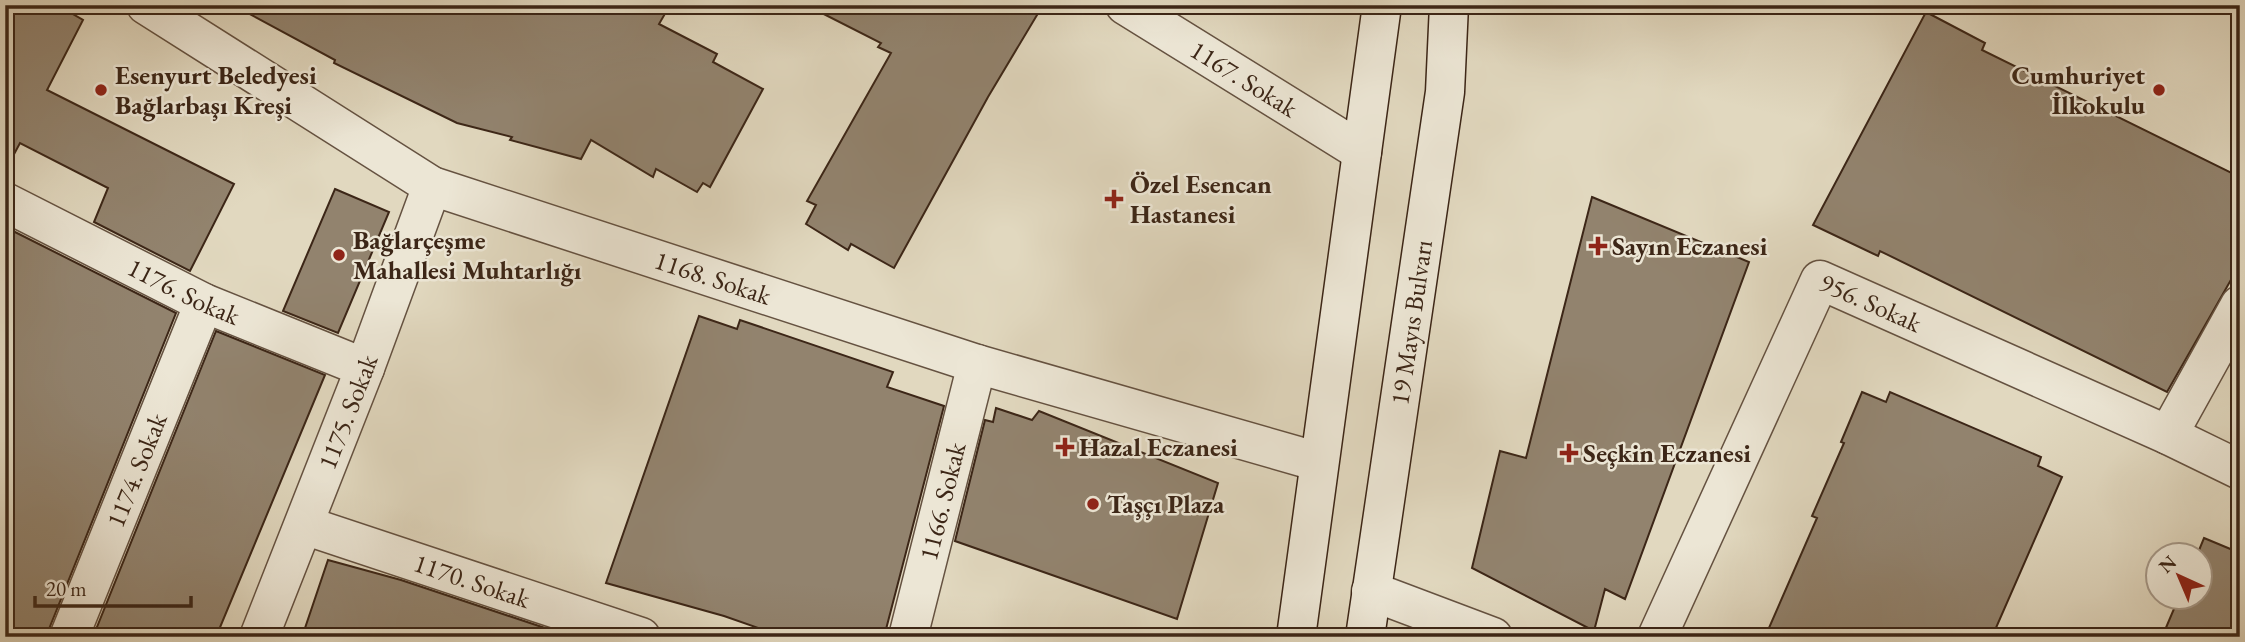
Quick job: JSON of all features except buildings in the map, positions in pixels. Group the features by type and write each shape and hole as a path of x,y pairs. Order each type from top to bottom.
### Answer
{"street":[{"name":"1167. Sokak","path":"1125,5 1362,152"},
{"path":"1296,637 1382,5"},
{"name":"19 Mayıs Bulvarı","path":"1365,637 1445,92 1449,5"},
{"name":"1168. Sokak","path":"150,6 432,186 977,364 1319,462"},
{"name":"1175. Sokak","path":"259,637 365,369 432,186"},
{"name":"1176. Sokak","path":"5,202 204,303 365,369"},
{"name":"956. Sokak","path":"1657,637 1820,280 2168,435 2240,470"},
{"name":"1174. Sokak","path":"69,637 204,303"},
{"path":"2168,435 2240,304"},
{"name":"1166. Sokak","path":"908,637 977,364"},
{"name":"1170. Sokak","path":"304,524 641,637"},
{"path":"1371,591 1493,637"}],"place":[{"name":"Esenyurt Beledyesi Bağlarbaşı Kreşi","path":"101,90"},
{"name":"Cumhuriyet İlkokulu","path":"2159,90"},
{"name":"Özel Esencan Hastanesi","path":"1114,199"},
{"name":"Sayın Eczanesi","path":"1598,246"},
{"name":"Bağlarçeşme Mahallesi Muhtarlığı","path":"339,255"},
{"name":"Hazal Eczanesi","path":"1065,447"},
{"name":"Seçkin Eczanesi","path":"1569,453"},
{"name":"Taşçı Plaza","path":"1093,504"}]}
